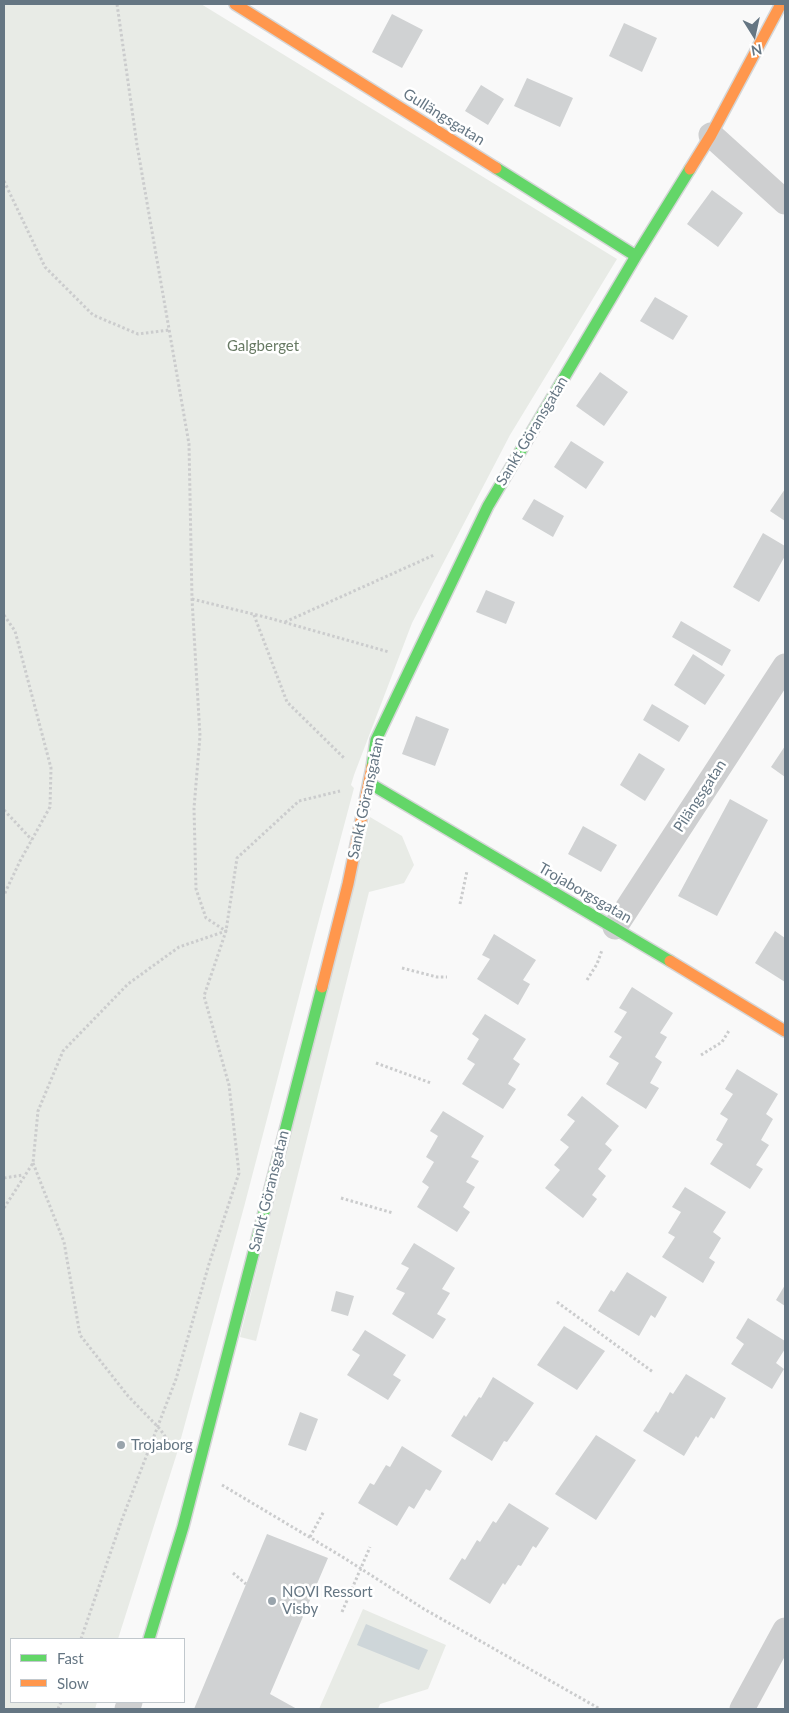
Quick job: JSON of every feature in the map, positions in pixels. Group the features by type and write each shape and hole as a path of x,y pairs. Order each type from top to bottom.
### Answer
{"street":[{"name":"Gullängsgatan","path":"236,4 636,256"},
{"name":"Sankt Göransgatan","path":"149,1638 198,1471 216,1393 346,892 376,740 488,506 636,256 711,136 781,4"},
{"path":"711,136 785,202"},
{"name":"Pilängsgatan","path":"615,927 785,666"},
{"name":"Trojaborgsgatan","path":"369,783 615,927 785,1030"},
{"path":"742,1709 785,1630"}],"path":[{"path":"117,4 137,145 189,444 192,599 200,736 194,808 196,889 206,918 226,931"},
{"path":"4,181 45,267 93,315 138,334 169,330"},
{"path":"285,622 437,553"},
{"path":"192,599 285,622 415,659"},
{"path":"254,614 287,702 369,783"},
{"path":"4,615 15,632 51,768 50,807 4,895"},
{"path":"82,1638 121,1522 176,1379 209,1264 239,1173 229,1085 204,996 226,931 237,858 299,801 369,783"},
{"path":"4,810 32,840"},
{"path":"460,904 468,865 475,846"},
{"path":"587,980 597,964 603,944 615,927"},
{"path":"198,1471 177,1453 158,1426 128,1396 80,1335 64,1242 33,1163 38,1111 63,1051 128,984 179,947 226,931"},
{"path":"402,968 437,977 447,977"},
{"path":"702,1055 722,1042"},
{"path":"376,1062 431,1083"},
{"path":"4,1208 33,1163"},
{"path":"4,1178 24,1175"},
{"path":"341,1198 393,1212"},
{"path":"557,1302 653,1372"},
{"path":"230,1489 424,1609 600,1709"},
{"path":"310,1538 324,1511"},
{"path":"342,1612 370,1547"},
{"path":"233,1573 246,1584"}],"green space":[{"name":"Galgberget","path":"4,4 201,4 617,259 510,435 412,623 354,775 351,785 354,788 177,1453 118,1638 10,1638 10,1703 97,1703 95,1709 4,1709"},
{"path":"370,817 402,836 414,865 404,883 369,892 256,1341 240,1337"},
{"path":"363,1609 446,1645 428,1689 380,1704 378,1709 319,1709"}],"shaded area":[{"path":"366,1624 428,1650 419,1670 357,1645"}],"building":[{"path":"392,14 423,30 402,68 372,52"},
{"path":"624,23 657,38 642,72 609,56"},
{"path":"527,78 573,98 560,127 514,106"},
{"path":"481,85 504,99 488,125 465,111"},
{"path":"712,190 743,213 718,247 687,224"},
{"path":"655,297 688,316 673,340 640,321"},
{"path":"600,372 628,392 604,426 576,406"},
{"path":"571,441 604,462 586,489 554,467"},
{"path":"785,489 785,521 770,511"},
{"path":"534,499 564,516 553,537 522,519"},
{"path":"763,533 785,546 785,556 759,602 733,587"},
{"path":"486,590 515,602 506,624 476,612"},
{"path":"681,621 731,650 722,666 672,637"},
{"path":"693,654 725,675 705,705 674,685"},
{"path":"652,704 689,726 679,742 643,720"},
{"path":"416,716 449,729 435,766 402,754"},
{"path":"785,746 785,777 771,767"},
{"path":"639,753 665,769 645,801 620,785"},
{"path":"730,799 768,820 717,916 678,896"},
{"path":"583,826 617,845 601,872 568,854"},
{"path":"775,931 785,938 785,982 755,963"},
{"path":"494,934 536,960 523,980 530,984 518,1005 477,979 490,959 482,955"},
{"path":"632,987 673,1013 660,1033 667,1037 655,1057 662,1062 650,1083 659,1088 646,1109 606,1084 619,1063 609,1057 622,1037 614,1032 627,1012 619,1008"},
{"path":"485,1014 526,1039 513,1059 520,1064 508,1084 516,1089 503,1109 462,1084 475,1064 467,1059 479,1039 472,1034"},
{"path":"737,1069 778,1094 766,1114 773,1119 761,1140 769,1145 756,1165 763,1169 750,1189 710,1164 723,1144 716,1140 728,1119 720,1114 733,1094 725,1089"},
{"path":"582,1096 619,1126 605,1144 612,1150 598,1169 606,1176 592,1195 597,1199 583,1218 545,1188 560,1170 554,1165 569,1147 560,1140 575,1121 567,1115"},
{"path":"443,1111 484,1136 471,1157 479,1161 466,1182 475,1187 463,1207 470,1212 457,1232 417,1207 429,1187 422,1182 434,1162 426,1157 438,1136 430,1131"},
{"path":"685,1187 726,1212 713,1232 721,1238 709,1258 715,1262 703,1283 662,1257 675,1237 668,1233 681,1212 672,1207"},
{"path":"414,1243 455,1268 442,1289 450,1293 437,1314 446,1319 433,1339 392,1314 405,1293 396,1289 409,1268 401,1264"},
{"path":"627,1272 667,1297 655,1318 651,1315 639,1336 598,1311 611,1290 614,1292"},
{"path":"785,1285 785,1306 776,1300"},
{"path":"336,1291 354,1296 348,1316 331,1311"},
{"path":"748,1318 785,1341 785,1349 776,1363 784,1369 772,1389 731,1364 744,1344 736,1338"},
{"path":"564,1326 605,1351 577,1390 537,1365"},
{"path":"365,1330 406,1355 393,1375 401,1380 388,1400 347,1375 360,1355 352,1350"},
{"path":"686,1374 726,1398 714,1419 711,1417 698,1438 696,1436 684,1456 643,1431 656,1411 658,1413 670,1392 673,1394"},
{"path":"493,1377 534,1403 507,1442 504,1441 492,1461 451,1436 464,1415 466,1417 479,1397 481,1398"},
{"path":"300,1412 318,1419 306,1451 288,1445"},
{"path":"596,1435 636,1460 596,1520 555,1494"},
{"path":"402,1446 442,1471 430,1491 426,1489 414,1509 409,1506 397,1526 358,1503 370,1483 374,1485 386,1465 390,1467"},
{"path":"509,1503 549,1528 536,1548 533,1546 521,1566 518,1565 505,1585 503,1583 490,1604 449,1579 462,1558 465,1560 477,1540 480,1542 493,1521 496,1523"},
{"path":"267,1534 328,1558 270,1694 297,1709 194,1709"}],"traffic: fast":[{"path":"496,168 636,256"},
{"path":"372,767 376,740 488,506 636,256 690,169"},
{"path":"369,783 670,961"},
{"path":"149,1638 183,1527 322,987"}],"traffic: slow":[{"path":"235,4 496,168"},
{"path":"690,169 711,135 781,4"},
{"path":"322,987 348,884 372,767"},
{"path":"670,961 785,1031"}],"place":[{"name":"Trojaborg","path":"121,1445"},
{"name":"NOVI Ressort Visby","path":"272,1601"}]}
